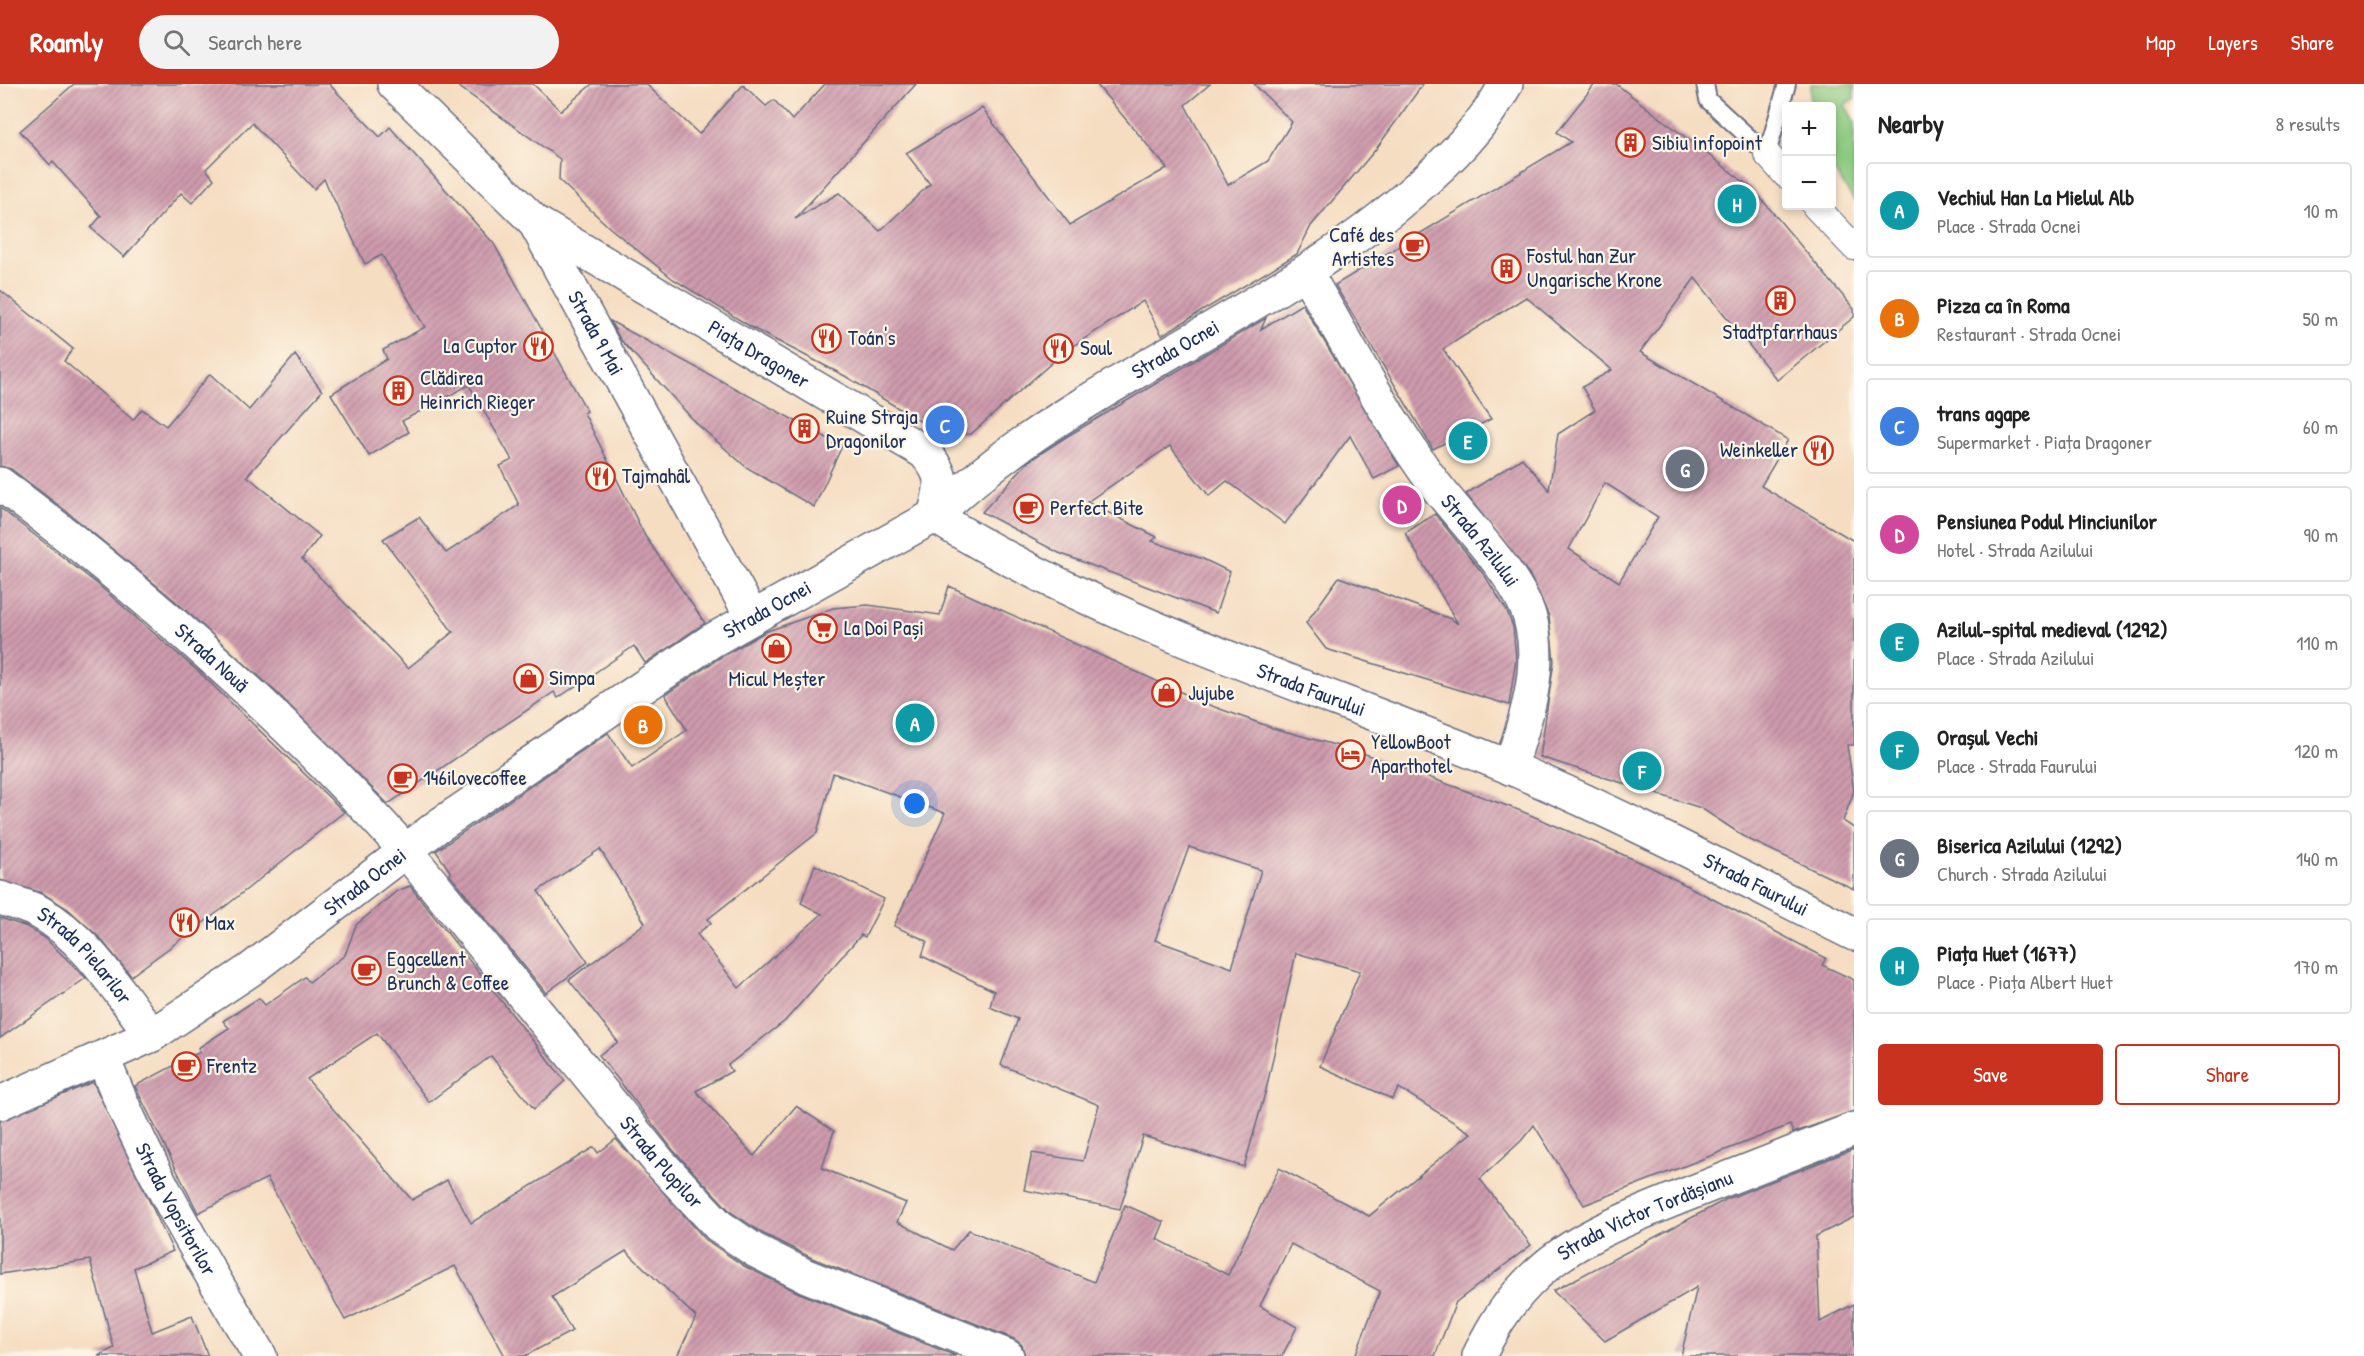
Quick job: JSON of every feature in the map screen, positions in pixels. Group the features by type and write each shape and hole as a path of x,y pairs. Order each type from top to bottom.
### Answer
{"street":[{"name":"Strada Ocnei","path":"0,1103 152,1035 250,970 438,826 667,670 753,617 934,516 970,482 1075,408 1306,273 1365,231 1445,164 1494,106 1506,84"},
{"name":"Strada 9 Mai","path":"402,87 534,221 753,617"},
{"path":"1767,154 1782,171"},
{"path":"1819,210 1854,247"},
{"name":"Piața Dragoner","path":"534,221 924,452 935,465 942,488 934,516"},
{"name":"Strada Azilului","path":"1306,273 1424,470 1520,592 1531,620 1536,649 1528,713 1510,768"},
{"name":"Strada Nouă","path":"0,484 75,540 159,609 255,696 406,851"},
{"name":"Strada Faurului","path":"934,516 1032,572 1140,622 1510,768 1634,823 1854,934"},
{"name":"Strada Plopilor","path":"406,851 659,1162 719,1226 754,1251 804,1275 1007,1356"},
{"name":"Strada Pielarilor","path":"0,898 38,912 62,927 81,945 152,1035"},
{"name":"Strada Vopsitorilor","path":"103,1058 122,1106 164,1194 260,1356"},
{"name":"Strada Victor Tordășianu","path":"1479,1356 1491,1331 1510,1303 1537,1273 1568,1251 1645,1211 1854,1129"}],"lane":[{"path":"1705,84 1708,100 1767,154 1787,84"}],"green space":[{"path":"1811,84 1854,84 1854,99 1845,105 1854,121 1854,200 1836,174 1836,102 1810,102"}],"building":[{"path":"74,84 329,84 380,137 390,127 494,244 587,411 584,413 645,536 705,623 645,663 634,646 558,698 554,692 388,804 275,691 173,599 66,511 11,469 0,466 0,290 73,349 64,361 133,420 142,409 166,426 210,374 249,410 295,355 322,391 247,476 320,536 302,559 408,668 453,632 383,539 419,517 446,553 519,505 500,466 512,460 469,385 402,421 409,432 369,456 331,394 387,359 383,350 425,327 382,255 365,264 324,179 314,189 252,123 206,169 214,179 192,203 181,193 124,257 91,228 101,216 53,162 50,165 20,131"},
{"path":"455,84 533,84 561,111 592,84 646,84 699,134 743,85 766,106 774,100 792,120 825,84 916,84 795,219 839,193 880,231 930,184 906,153 982,108 1070,225 1167,168 1096,84 1210,84 1185,105 1228,185 1268,161 1292,122 1254,84 1423,84 1376,149 1311,226 1297,254 1162,335 1143,301 1065,351 971,434 943,435 845,376 756,330 673,279 610,228 559,180 560,159"},
{"path":"1595,84 1616,84 1753,189 1854,309 1854,317 1777,380 1695,278 1640,352 1788,440 1761,486 1854,541 1854,745 1847,745 1854,791 1843,821 1854,828 1854,889 1748,839 1701,808 1540,757 1554,661 1549,616 1529,574 1466,494 1522,458 1549,490 1558,434 1595,410 1582,387 1612,370 1526,297 1443,349 1491,419 1433,449 1335,285 1571,142 1557,132","holes":["1605,483 1658,517 1619,582 1569,549"]},
{"path":"1302,304 1399,466 1374,479 1350,436 1285,524 1227,481 1209,496 1170,446 1087,502 1157,537 1152,541 1203,559 1230,572 1216,613 1059,553 982,512 1029,461 1266,318 1261,329"},
{"path":"610,321 842,446 814,507 746,467 696,423 620,339"},
{"path":"0,508 96,583 199,672 344,812 222,909 131,976 100,938 68,909 42,893 0,880"},
{"path":"1435,514 1485,576 1507,611 1513,627 1516,659 1509,705 1326,649 1306,623 1339,577 1451,619 1458,624 1405,533"},
{"path":"949,586 1209,705 1273,728 1360,752 1521,811 1651,867 1826,958 1822,965 1854,980 1854,1111 1793,1133 1790,1125 1584,1205 1534,1125 1521,1141 1480,1179 1531,1245 1456,1302 1435,1356 1355,1356 1380,1291 1291,1244 1260,1306 1297,1327 1282,1356 1025,1356 1022,1345 1014,1339 812,1258 764,1234 731,1212 673,1150 599,1055 618,1042 569,980 645,923 600,849 538,891 588,962 546,993 449,874 451,873 436,851 608,733 632,768 687,730 665,695 721,657 765,632 833,608 868,605 940,615","holes":["833,773 945,813 894,926 927,941 922,956 994,991 990,1007 1018,1019 1001,1065 1099,1105 1083,1161 1032,1153 1024,1190 1120,1209 1143,1136 1244,1167 1266,1090 1296,953 1360,971 1320,1066 1392,1099 1399,1088 1471,1133 1369,1216 1279,1168 1228,1275 1157,1239 1164,1222 1125,1205 1094,1282 969,1230 952,1250 897,1222 906,1203 822,1168 834,1131 796,1106 754,1156 696,1091 732,1071 728,1065 785,1021 861,935 865,937 884,899 815,865 801,903 822,914 739,988 697,934 711,923 708,919 817,833","1189,847 1261,870 1232,968 1155,940"]},
{"path":"410,886 565,1081 534,1109 491,1056 429,1102 377,1033 307,1079 412,1200 447,1180 471,1223 594,1147 598,1153 616,1139 705,1239 744,1266 797,1292 956,1356 677,1356 696,1317 626,1251 552,1297 572,1331 525,1356 505,1356 455,1266 345,1320 267,1178 198,1213 135,1086 200,1052 198,1048 229,1028 223,1021 259,998 265,1005 305,977 309,982 345,955 356,925 397,891"},
{"path":"0,918 27,927 45,938 86,978 0,1038"},
{"path":"93,1082 173,1251 134,1268 152,1332 192,1316 208,1356 98,1356 114,1348 90,1260 0,1274 0,1121"},
{"path":"1854,1149 1854,1217 1816,1236 1820,1322 1854,1304 1854,1356 1681,1356 1697,1287 1605,1341 1553,1291 1727,1199"}],"place":[{"name":"Sibiu infopoint","path":"1631,143"},
{"name":"Piața Huet (1677)","path":"1737,204"},
{"name":"Café des Artistes","path":"1415,247"},
{"name":"Fostul han Zur Ungarische Krone","path":"1506,268"},
{"name":"Stadtpfarrhaus","path":"1780,301"},
{"name":"Toán's","path":"827,338"},
{"name":"La Cuptor","path":"538,346"},
{"name":"Soul","path":"1059,348"},
{"name":"Clădirea Heinrich Rieger","path":"399,390"},
{"name":"trans agape","path":"945,425"},
{"name":"Ruine Straja Dragonilor","path":"805,429"},
{"name":"Azilul-spital medieval (1292)","path":"1468,441"},
{"name":"Weinkeller","path":"1819,450"},
{"name":"Biserica Azilului (1292)","path":"1685,469"},
{"name":"Tajmahâl","path":"601,476"},
{"name":"Pensiunea Podul Minciunilor","path":"1402,505"},
{"name":"Perfect Bite","path":"1029,508"},
{"name":"La Doi Pași","path":"823,628"},
{"name":"Micul Meșter","path":"777,648"},
{"name":"Simpa","path":"528,678"},
{"name":"Jujube","path":"1167,693"},
{"name":"Vechiul Han La Mielul Alb","path":"915,723"},
{"name":"Pizza ca în Roma","path":"643,725"},
{"name":"YellowBoot Aparthotel","path":"1350,754"},
{"name":"Orașul Vechi","path":"1642,771"},
{"name":"146ilovecoffee","path":"402,778"},
{"name":"Max","path":"184,923"},
{"name":"Eggcellent Brunch & Coffee","path":"366,971"},
{"name":"Frentz","path":"186,1066"}]}
